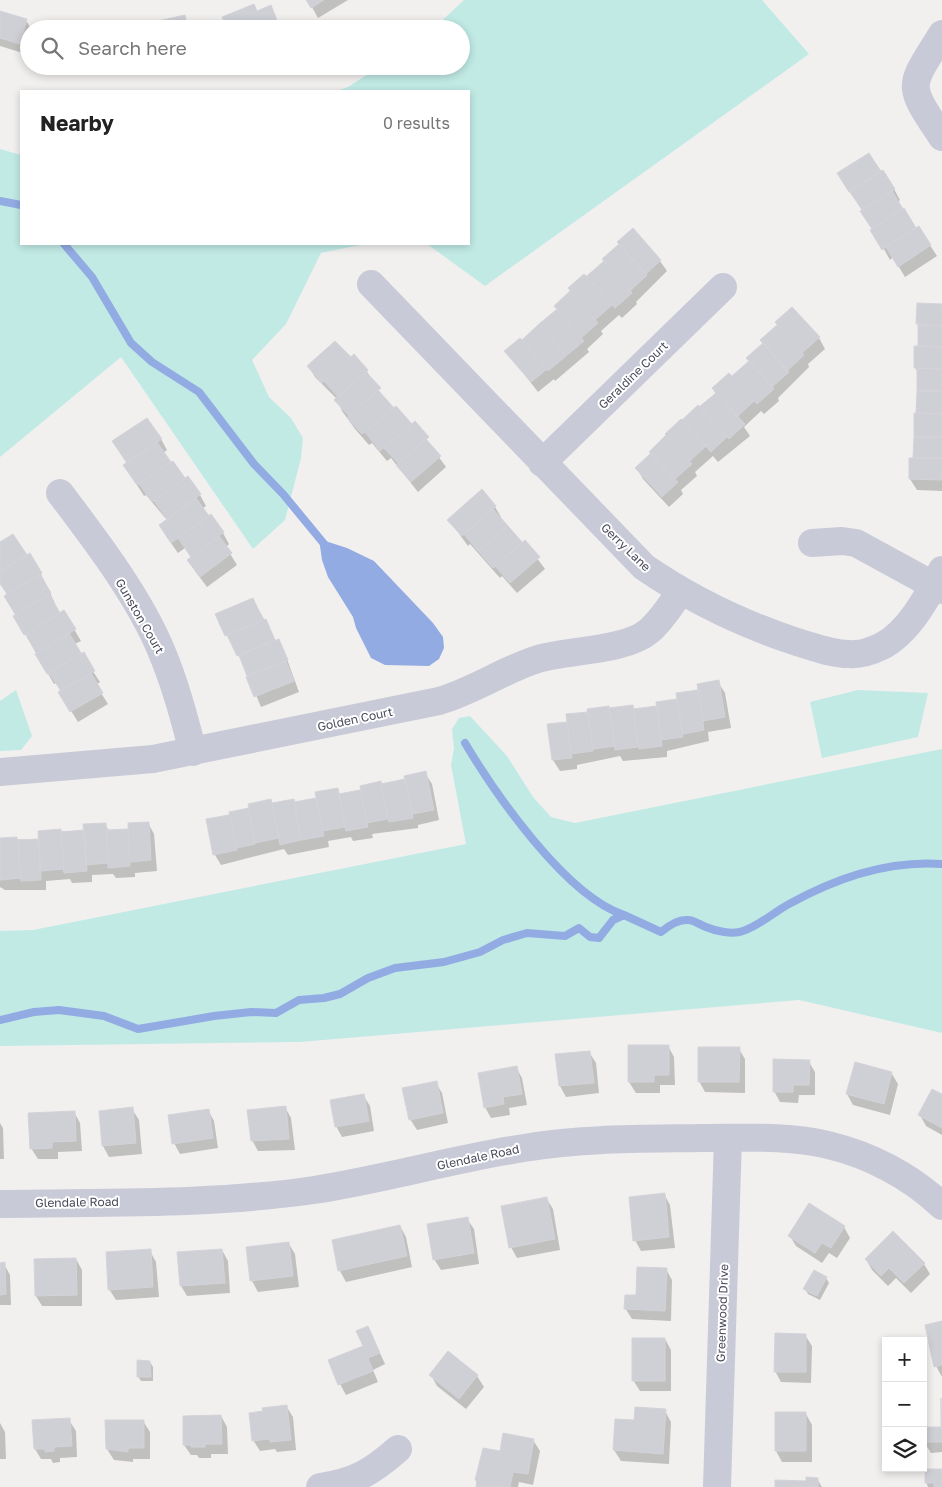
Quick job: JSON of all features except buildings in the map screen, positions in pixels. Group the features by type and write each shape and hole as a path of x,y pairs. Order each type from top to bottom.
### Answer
{"street":[{"path":"942,34 915,78 919,102 942,137"},
{"name":"Gerry Lane","path":"371,284 644,567 680,592 769,633 829,652 850,654 881,647 897,636 939,582 856,544 842,541 812,543"},
{"name":"Geraldine Court","path":"542,463 723,287"},
{"name":"Gunston Court","path":"60,493 91,534 130,594 161,648 177,690 193,752"},
{"name":"Golden Court","path":"0,772 154,759 439,702 458,696 540,658 626,642 648,632 666,613 680,592"},
{"name":"Glendale Road","path":"0,1204 233,1198 314,1190 523,1148 570,1142 728,1138 792,1140 827,1144 861,1155 895,1171 928,1193 942,1206"},
{"name":"Greenwood Drive","path":"717,1487 728,1138"},
{"path":"320,1487 353,1480 366,1474 398,1448"}],"shaded area":[{"path":"464,0 762,0 809,54 485,286 428,245 470,245 470,90 339,90 348,87 366,75 470,75 470,20 443,20"},
{"path":"0,149 20,155 20,245 360,245 321,253 286,324 252,360 269,397 291,418 303,438 301,458 285,520 253,549 121,357 0,457"},
{"path":"16,690 32,736 21,750 0,751 0,701"},
{"path":"858,690 928,693 918,737 822,758 810,702"},
{"path":"470,716 507,756 533,797 551,817 575,823 942,749 942,1033 799,1000 300,1042 0,1046 0,931 33,930 466,844 451,765 454,748 452,729 459,718"}],"water":[{"path":"319,539 347,548 374,561 433,623 443,637 444,648 439,659 429,666 385,665 371,658 356,628 353,617 328,577 322,560"}],"waterway":[{"path":"0,201 20,205"},
{"path":"65,245 92,277 131,343 152,362 199,392 254,464 283,494 325,545"},
{"path":"465,743 478,765 514,815 556,866 579,887 602,904 624,915"},
{"path":"0,1020 34,1012 59,1010 104,1016 138,1029 214,1016 251,1012 276,1013 299,1000 324,998 340,994 368,978 395,968 444,962 480,952 503,940 527,933 565,936 579,928 590,937 599,938 613,920 624,915 661,932 673,923 684,920 719,931 739,932 755,926 783,907 825,886 844,879 882,868 902,865 942,864"}]}
